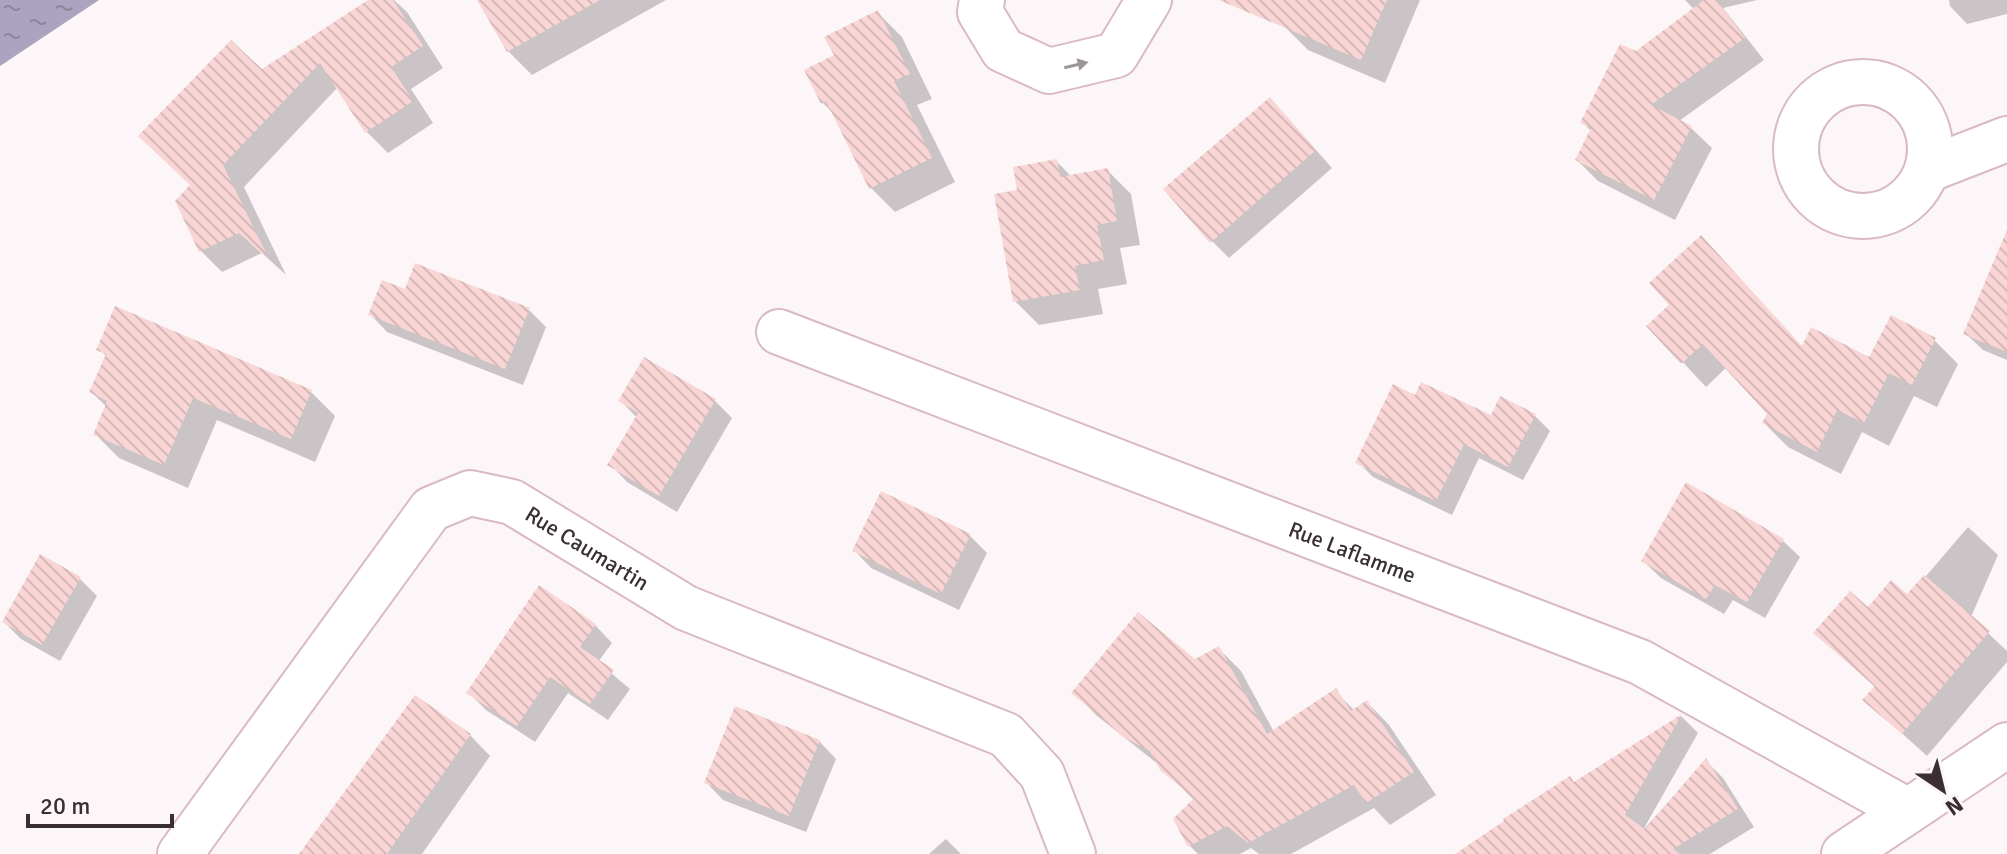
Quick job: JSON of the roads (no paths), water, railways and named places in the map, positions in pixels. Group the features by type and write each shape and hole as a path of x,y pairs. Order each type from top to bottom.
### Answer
{"street":[{"path":"982,0 980,12 1003,50 1049,71 1116,55 1149,0"},
{"path":"1927,170 2007,139"},
{"name":"Rue Laflamme","path":"779,332 1640,662 1908,811"},
{"name":"Rue Caumartin","path":"180,854 431,509 470,493 512,502 686,608 1006,735 1042,774 1073,854"},
{"path":"1844,854 2007,745"}],"water":[{"path":"0,0 99,0 0,66"}]}
